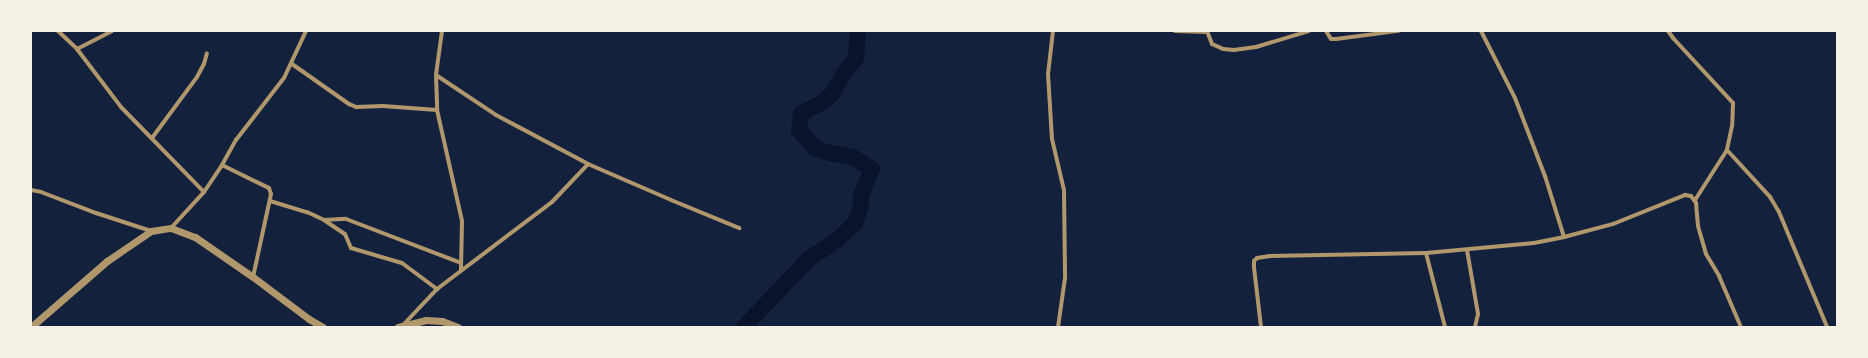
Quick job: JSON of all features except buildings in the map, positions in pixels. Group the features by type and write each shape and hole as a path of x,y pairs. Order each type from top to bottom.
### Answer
{"street":[{"path":"58,31 77,49 121,108 204,192"},
{"path":"77,49 112,31"},
{"path":"171,228 204,192 236,140 284,78 292,64 306,31"},
{"path":"442,31 436,75 437,110 462,221 461,270"},
{"path":"1052,31 1048,74 1052,139 1064,190 1066,278 1058,327"},
{"path":"1175,31 1207,32 1212,44 1223,49 1234,50 1256,47 1308,31"},
{"path":"1326,31 1326,35 1330,39 1336,39 1398,31"},
{"path":"1481,31 1515,98 1546,176 1564,237"},
{"path":"1668,31 1733,103 1732,126 1727,150 1696,200 1698,226 1706,254 1719,276 1741,327"},
{"path":"152,138 197,77 204,64 207,53"},
{"path":"292,64 349,104 356,107 383,106 437,110"},
{"path":"436,75 496,115 588,164 739,228"},
{"path":"1727,150 1754,179 1779,212 1827,327"},
{"path":"401,326 437,289 552,202 588,164"},
{"path":"222,165 269,188 271,194 253,277"},
{"path":"31,190 41,192 96,213 151,231"},
{"path":"1261,327 1254,267 1254,261 1257,258 1426,253 1534,243 1613,224 1685,195 1691,196 1696,200"},
{"path":"270,201 307,212 324,220 345,234 351,248 402,263 437,289"},
{"path":"324,220 346,219 353,221 461,264"},
{"path":"31,327 107,261 151,231 171,228 195,237 253,277 309,320 323,327"},
{"path":"1467,250 1478,314 1475,327"},
{"path":"1426,253 1446,327"},
{"path":"401,326 426,320 442,321 458,327"}],"waterway":[{"path":"744,327 809,259 837,240 855,223 861,206 861,196 872,169 853,157 830,153 815,148 799,130 801,114 821,103 832,94 844,73 856,58 858,31"}]}
